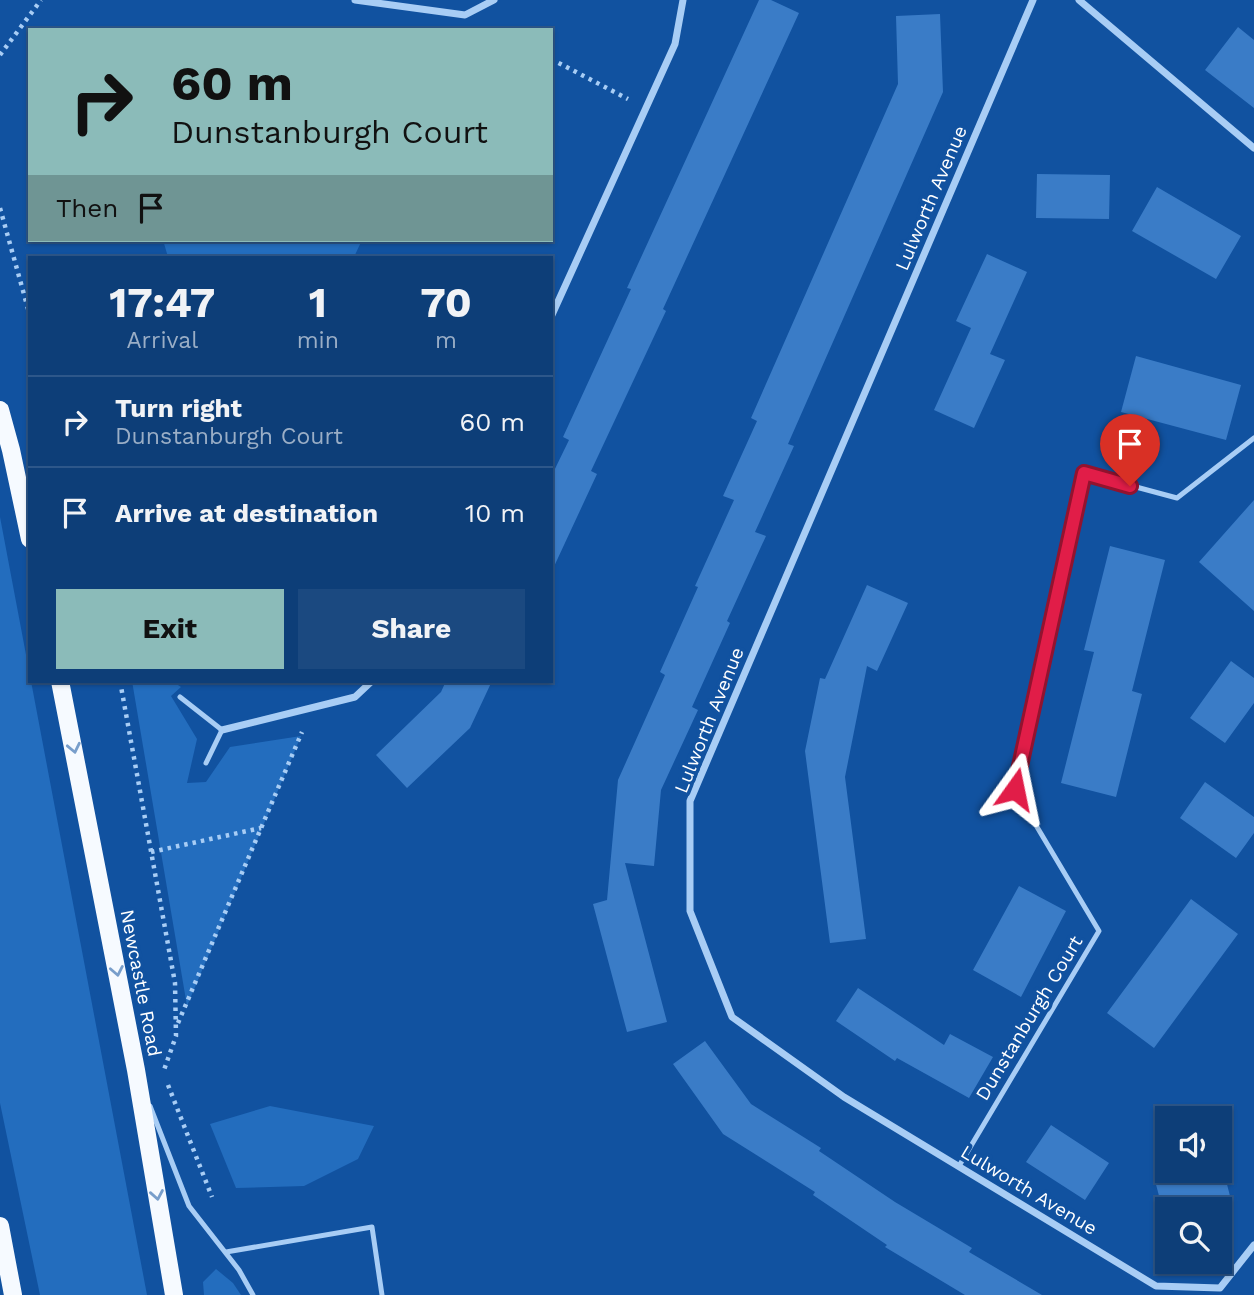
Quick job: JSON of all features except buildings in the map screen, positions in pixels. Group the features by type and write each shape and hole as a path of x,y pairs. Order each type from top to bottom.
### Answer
{"main road":[{"path":"0,410 28,530"},
{"name":"Newcastle Road","path":"60,683 136,1070 174,1295"},
{"path":"0,1226 13,1295"}],"street":[{"path":"355,0 465,15 494,0"},
{"path":"553,313 675,44 682,0"},
{"name":"Lulworth Avenue","path":"1033,0 690,801 690,911 732,1017 844,1097 1156,1286 1220,1288 1254,1245"},
{"path":"1079,0 1254,148"},
{"path":"222,730 355,697 370,683"}],"lane":[{"name":"Dunstanburgh Court","path":"959,1166 1099,931 1015,789 1084,473 1177,498 1254,438"},
{"path":"180,697 222,730 205,763"},
{"path":"136,1070 190,1206 226,1252 253,1295"},
{"path":"226,1252 372,1227 382,1295"}],"path":[{"path":"0,55 41,0"},
{"path":"553,61 646,108"},
{"path":"0,208 28,309"},
{"path":"120,683 175,983 176,1036 163,1071"},
{"path":"176,1027 312,709"},
{"path":"151,852 261,827"},
{"path":"168,1084 225,1232 219,1244"}],"shaded area":[{"path":"164,242 361,242 354,256 168,256"},
{"path":"0,517 28,665 28,683 31,683 147,1295 40,1295 0,1103"},
{"path":"132,683 175,683 181,687 171,696 197,739 187,783 206,782 230,747 301,736 187,1006"},
{"path":"270,1106 374,1126 358,1159 304,1186 236,1188 210,1124"},
{"path":"216,1269 233,1283 241,1295 204,1295 203,1282"}],"route":[{"path":"1015,789 1084,473 1130,486"}]}
